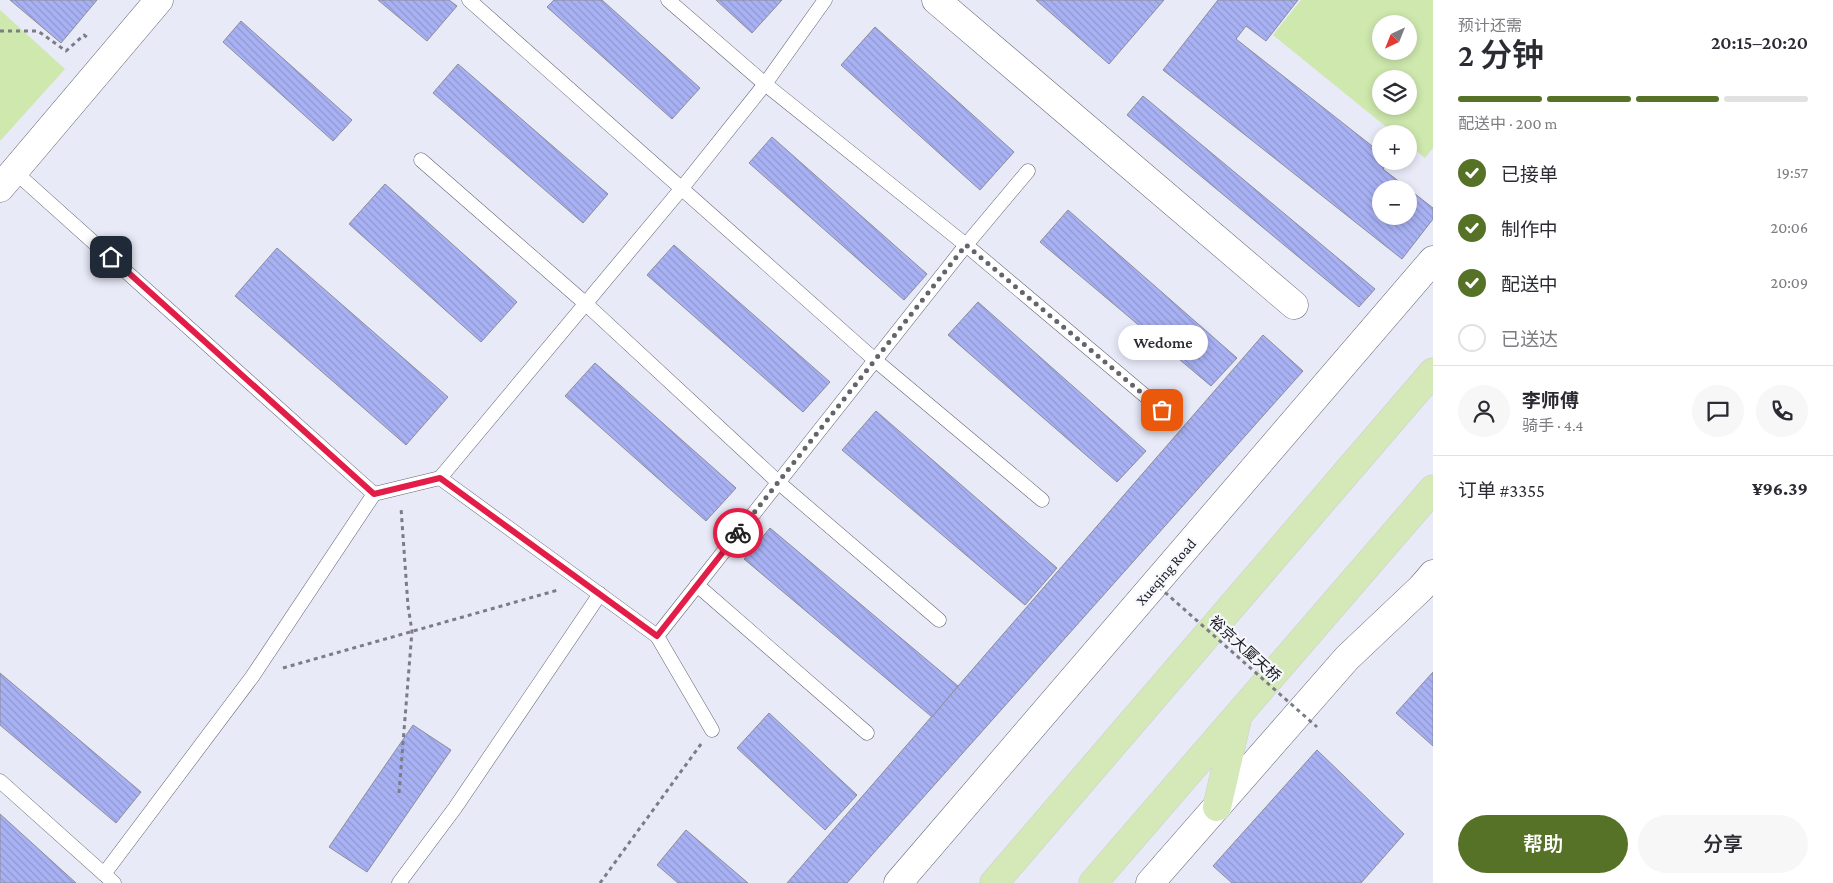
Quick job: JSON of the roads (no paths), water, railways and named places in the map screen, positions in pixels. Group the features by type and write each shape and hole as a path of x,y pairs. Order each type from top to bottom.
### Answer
{"main road":[{"path":"994,883 1433,372"},
{"path":"1093,883 1433,490"},
{"path":"1217,807 1238,716"}],"street":[{"path":"7,179 159,0"},
{"path":"936,0 1294,305"},
{"name":"Xueqing Road","path":"898,883 1433,260"},
{"path":"1150,883 1347,658 1421,588 1433,574"}],"lane":[{"path":"469,0 875,360 1042,500"},
{"path":"668,0 765,84 966,245 1162,410"},
{"path":"0,781 109,878 252,677 374,494 440,478 682,188 765,84 824,0"},
{"path":"421,160 586,304 778,482 939,620"},
{"path":"657,636 966,245 1028,171"},
{"path":"7,179 374,494"},
{"path":"440,478 657,636 712,730"},
{"path":"697,585 867,733"},
{"path":"399,883 455,808 600,594"}],"place":[{"name":"Wedome","path":"1162,410"}]}
